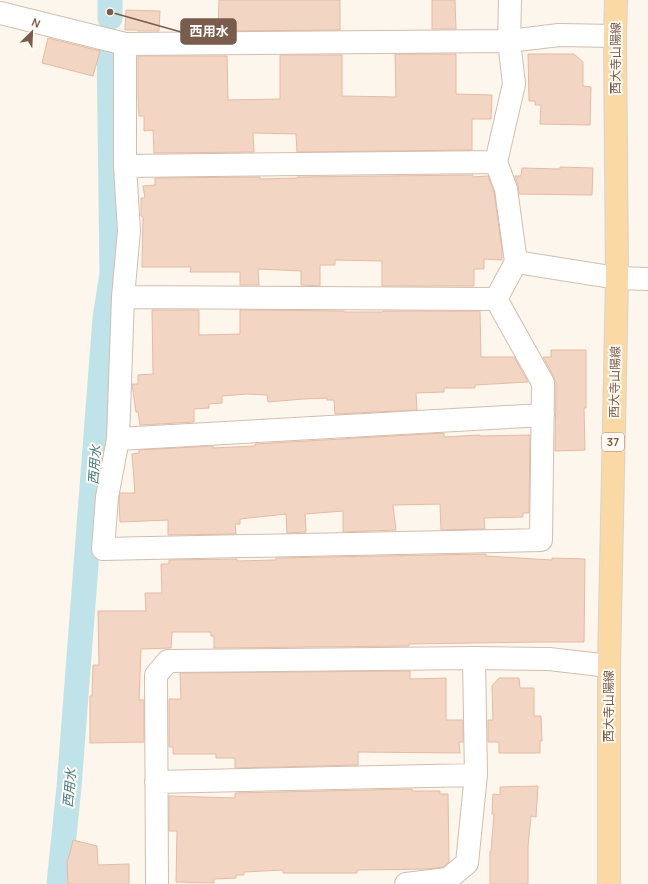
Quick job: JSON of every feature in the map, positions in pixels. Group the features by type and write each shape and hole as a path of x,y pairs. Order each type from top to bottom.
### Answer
{"main road":[{"name":"西大寺山陽線","path":"609,884 609,666 617,278 616,0"}],"street":[{"path":"496,299 516,262 506,188 496,162 514,84 509,41 510,0"},
{"path":"0,13 126,44 509,41 559,35 615,36"},
{"path":"126,44 125,166 129,231 123,297 118,439 107,497 103,549 541,540 543,383 496,299"},
{"path":"125,166 496,162"},
{"path":"516,262 617,278 648,279"},
{"path":"123,297 496,299"},
{"path":"118,439 543,415"},
{"path":"406,884 448,879 468,863 476,775 474,658"},
{"path":"157,884 156,675 168,661 474,658 549,659 609,666"},
{"path":"156,782 476,775"}],"building":[{"path":"219,0 340,0 340,30 218,31"},
{"path":"432,0 455,0 456,29 432,29"},
{"path":"126,10 160,11 159,31 125,30"},
{"path":"48,38 100,51 93,76 42,63"},
{"path":"395,54 456,54 456,94 492,95 491,119 472,119 472,150 297,152 296,134 253,133 254,152 154,153 153,130 144,131 144,116 139,116 138,56 227,56 228,100 280,99 280,55 342,55 342,96 396,97"},
{"path":"528,54 574,54 583,62 583,86 591,87 590,125 540,124 541,105 535,105 535,101 529,101"},
{"path":"560,167 593,168 592,195 519,194 515,176 521,176 522,168 560,169"},
{"path":"473,175 473,177 488,176 494,192 502,250 502,260 484,259 484,269 474,269 474,286 382,286 382,261 335,260 335,265 320,265 320,286 301,285 301,271 258,269 259,285 240,285 240,272 190,272 191,267 142,267 143,217 141,216 141,198 145,198 143,186 155,185 155,178 260,177 260,179 297,177"},
{"path":"152,310 199,310 199,335 240,334 240,310 344,312 480,311 481,357 514,357 528,382 475,385 475,388 444,388 444,392 416,393 417,410 335,414 334,400 327,400 327,398 268,402 267,395 246,394 222,396 222,403 209,404 209,408 194,409 194,422 140,425 138,412 136,412 132,384 138,384 138,375 153,374"},
{"path":"551,350 586,350 586,408 584,408 585,450 555,451 556,383 543,357 551,357"},
{"path":"444,433 444,437 530,435 529,513 523,513 523,517 484,518 485,529 441,530 440,504 393,505 396,530 343,532 343,511 305,514 306,532 287,533 286,514 240,519 240,524 235,524 236,534 168,535 168,520 120,522 120,493 135,493 132,454 139,453 139,450 213,446 213,448 255,446 255,444"},
{"path":"486,554 486,556 552,560 552,558 585,559 584,642 214,648 214,636 211,636 211,632 172,632 171,648 141,649 139,700 144,700 144,742 90,743 90,696 92,696 93,665 99,665 98,611 146,611 145,593 162,593 161,564 169,564 169,560 237,559 237,561 276,560 276,558"},
{"path":"410,671 410,679 446,678 446,720 463,720 463,742 459,742 460,753 358,752 358,765 235,768 235,758 216,758 216,754 173,754 173,747 169,747 169,699 181,699 180,673"},
{"path":"499,678 519,678 520,688 534,688 534,716 541,716 542,741 540,741 540,753 499,753 499,742 488,742 488,720 493,720 492,686"},
{"path":"538,786 536,817 531,816 528,846 528,884 490,884 490,851 494,814 492,814 493,794 500,795 500,787"},
{"path":"412,789 412,791 440,791 440,794 448,794 449,862 443,867 428,869 357,870 357,873 283,873 283,870 244,872 244,875 236,875 236,878 214,879 214,883 176,882 177,831 169,831 169,796 235,798 235,793"},
{"path":"73,840 97,846 98,865 129,864 129,884 68,884 67,862"}],"waterway":[{"name":"西用水","path":"110,0 110,18"},
{"name":"西用水","path":"59,884 69,787 105,318 112,274 109,45"}],"place":[{"name":"西用水","path":"110,12"}]}
